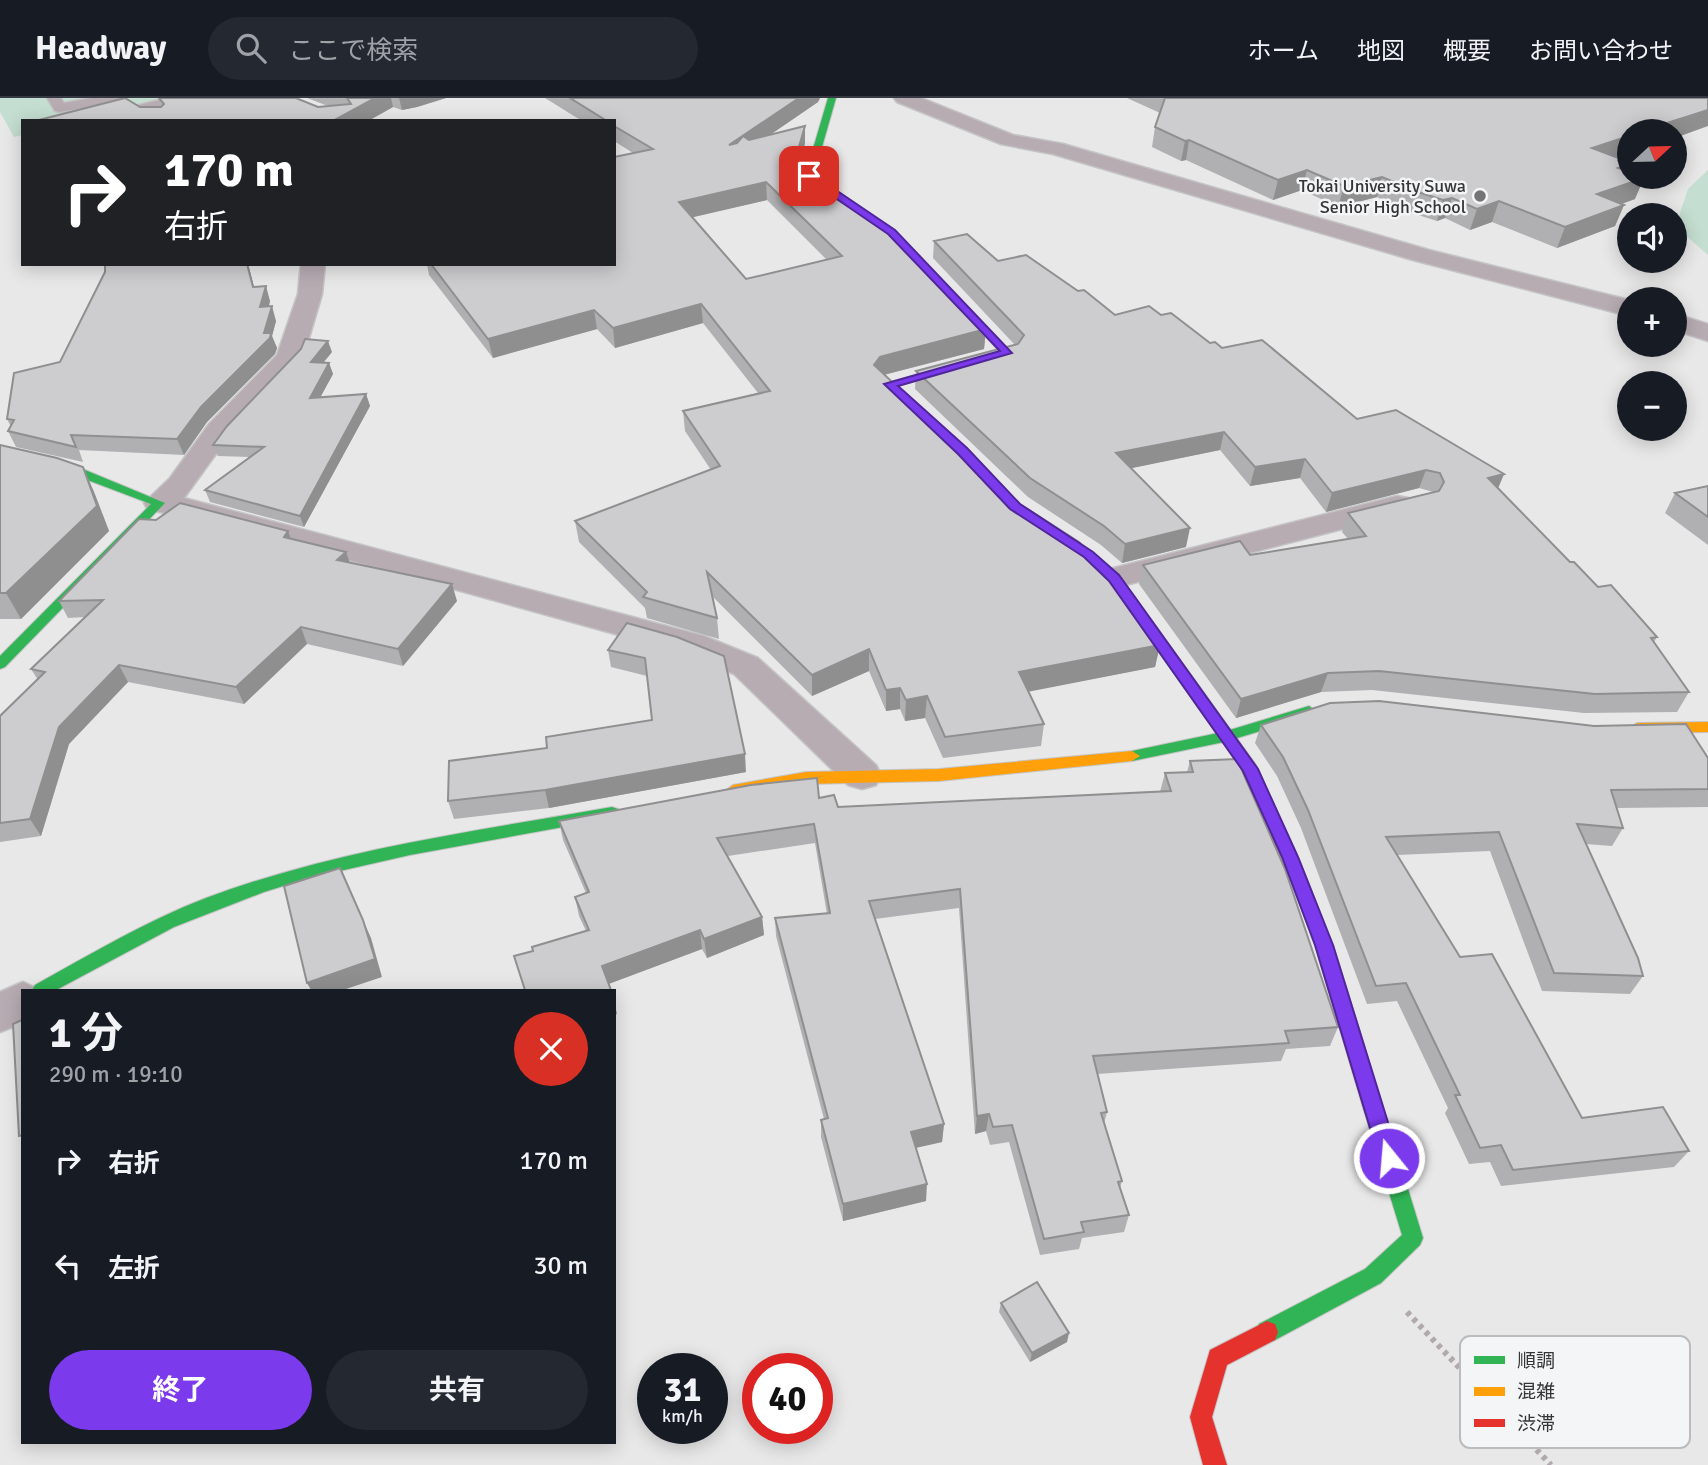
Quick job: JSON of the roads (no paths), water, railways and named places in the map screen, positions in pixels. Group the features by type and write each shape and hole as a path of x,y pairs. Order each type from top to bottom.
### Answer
{"street":[{"path":"155,119 146,109 192,98"},
{"path":"832,98 809,176 871,218"},
{"path":"904,98 1008,140 1056,148 1422,255 1617,305"},
{"path":"0,664 181,484 219,429 290,358 310,294 313,266"},
{"path":"935,426 890,384 1007,353 940,282"},
{"path":"1687,326 1708,333"},
{"path":"0,455 32,460 126,488 159,503 204,510 692,644 746,666 862,775"},
{"path":"1114,578 1420,500"},
{"path":"1057,534 1089,554 1114,578 1224,737 1250,769 1290,857 1324,945 1413,1238 1373,1276 1217,1358 1201,1417 1215,1465"},
{"path":"712,795 806,778 939,775 1145,755 1224,737 1322,707"},
{"path":"1625,728 1708,727"},
{"path":"43,989 167,923 237,894 445,844 632,810"},
{"path":"0,1013 21,1001"}],"lane":[{"path":"54,98 60,108 115,98"}],"place":[{"name":"Tokai University Suwa Senior High School","path":"1480,196"}]}
